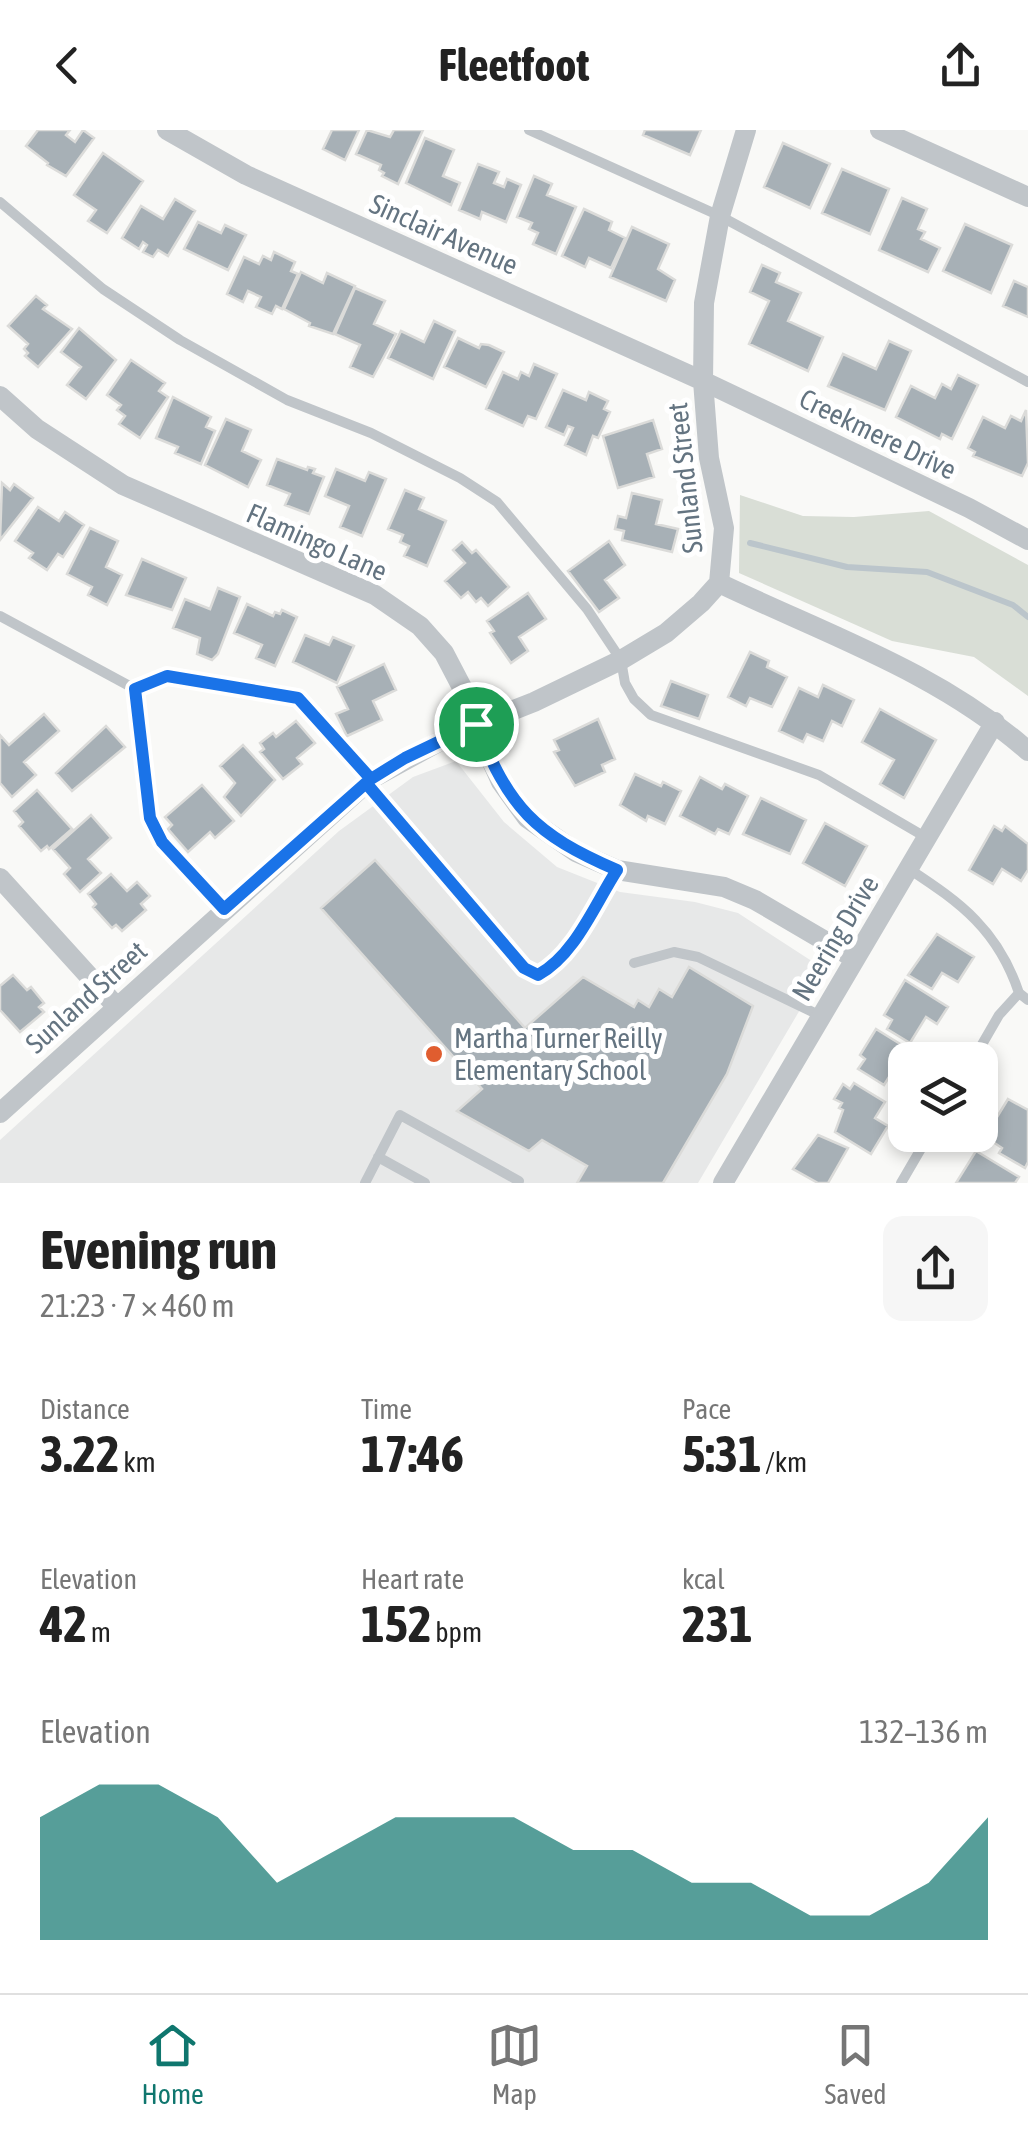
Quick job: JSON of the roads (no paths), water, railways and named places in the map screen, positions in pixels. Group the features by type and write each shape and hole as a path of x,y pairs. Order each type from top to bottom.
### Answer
{"street":[{"name":"Sinclair Avenue","path":"167,130 246,175 703,380"},
{"name":"Sunland Street","path":"2,1107 368,781 405,758 476,724 534,702 621,660 666,633 702,603 719,582 724,528 708,458 704,303 720,216 746,130"},
{"path":"880,130 1028,197"},
{"name":"Creekmere Drive","path":"703,380 1028,540"},
{"name":"Flamingo Lane","path":"0,396 37,429 123,485 375,596 420,626 444,653 468,697 501,782 528,818 576,852 617,870 724,887 755,900 854,958"},
{"path":"719,582 934,682 995,722 1028,751"},
{"name":"Neering Drive","path":"723,1183 995,722"},
{"path":"0,878 116,1006"}],"lane":[{"path":"529,130 720,216 1028,382"},
{"path":"0,202 102,289 180,340 287,400 371,433 460,478 497,502 586,609 621,660 625,683 634,700 652,715 819,775 927,838"},
{"path":"0,616 135,689"},
{"path":"135,689 167,676 298,698 524,968 538,975 554,967 617,870"},
{"path":"135,689 150,818 162,842 224,909"},
{"path":"909,868 959,902 987,930 1023,996 999,1015 983,1042"},
{"path":"634,963 674,952 698,957 821,1016"},
{"path":"364,1183 400,1115 518,1183"},
{"path":"902,1183 919,1152"},
{"path":"378,1157 424,1183"}],"waterway":[{"path":"750,543 847,567 927,572 1013,605 1028,617"}],"place":[{"name":"Martha Turner Reilly Elementary School","path":"434,1054"}]}
